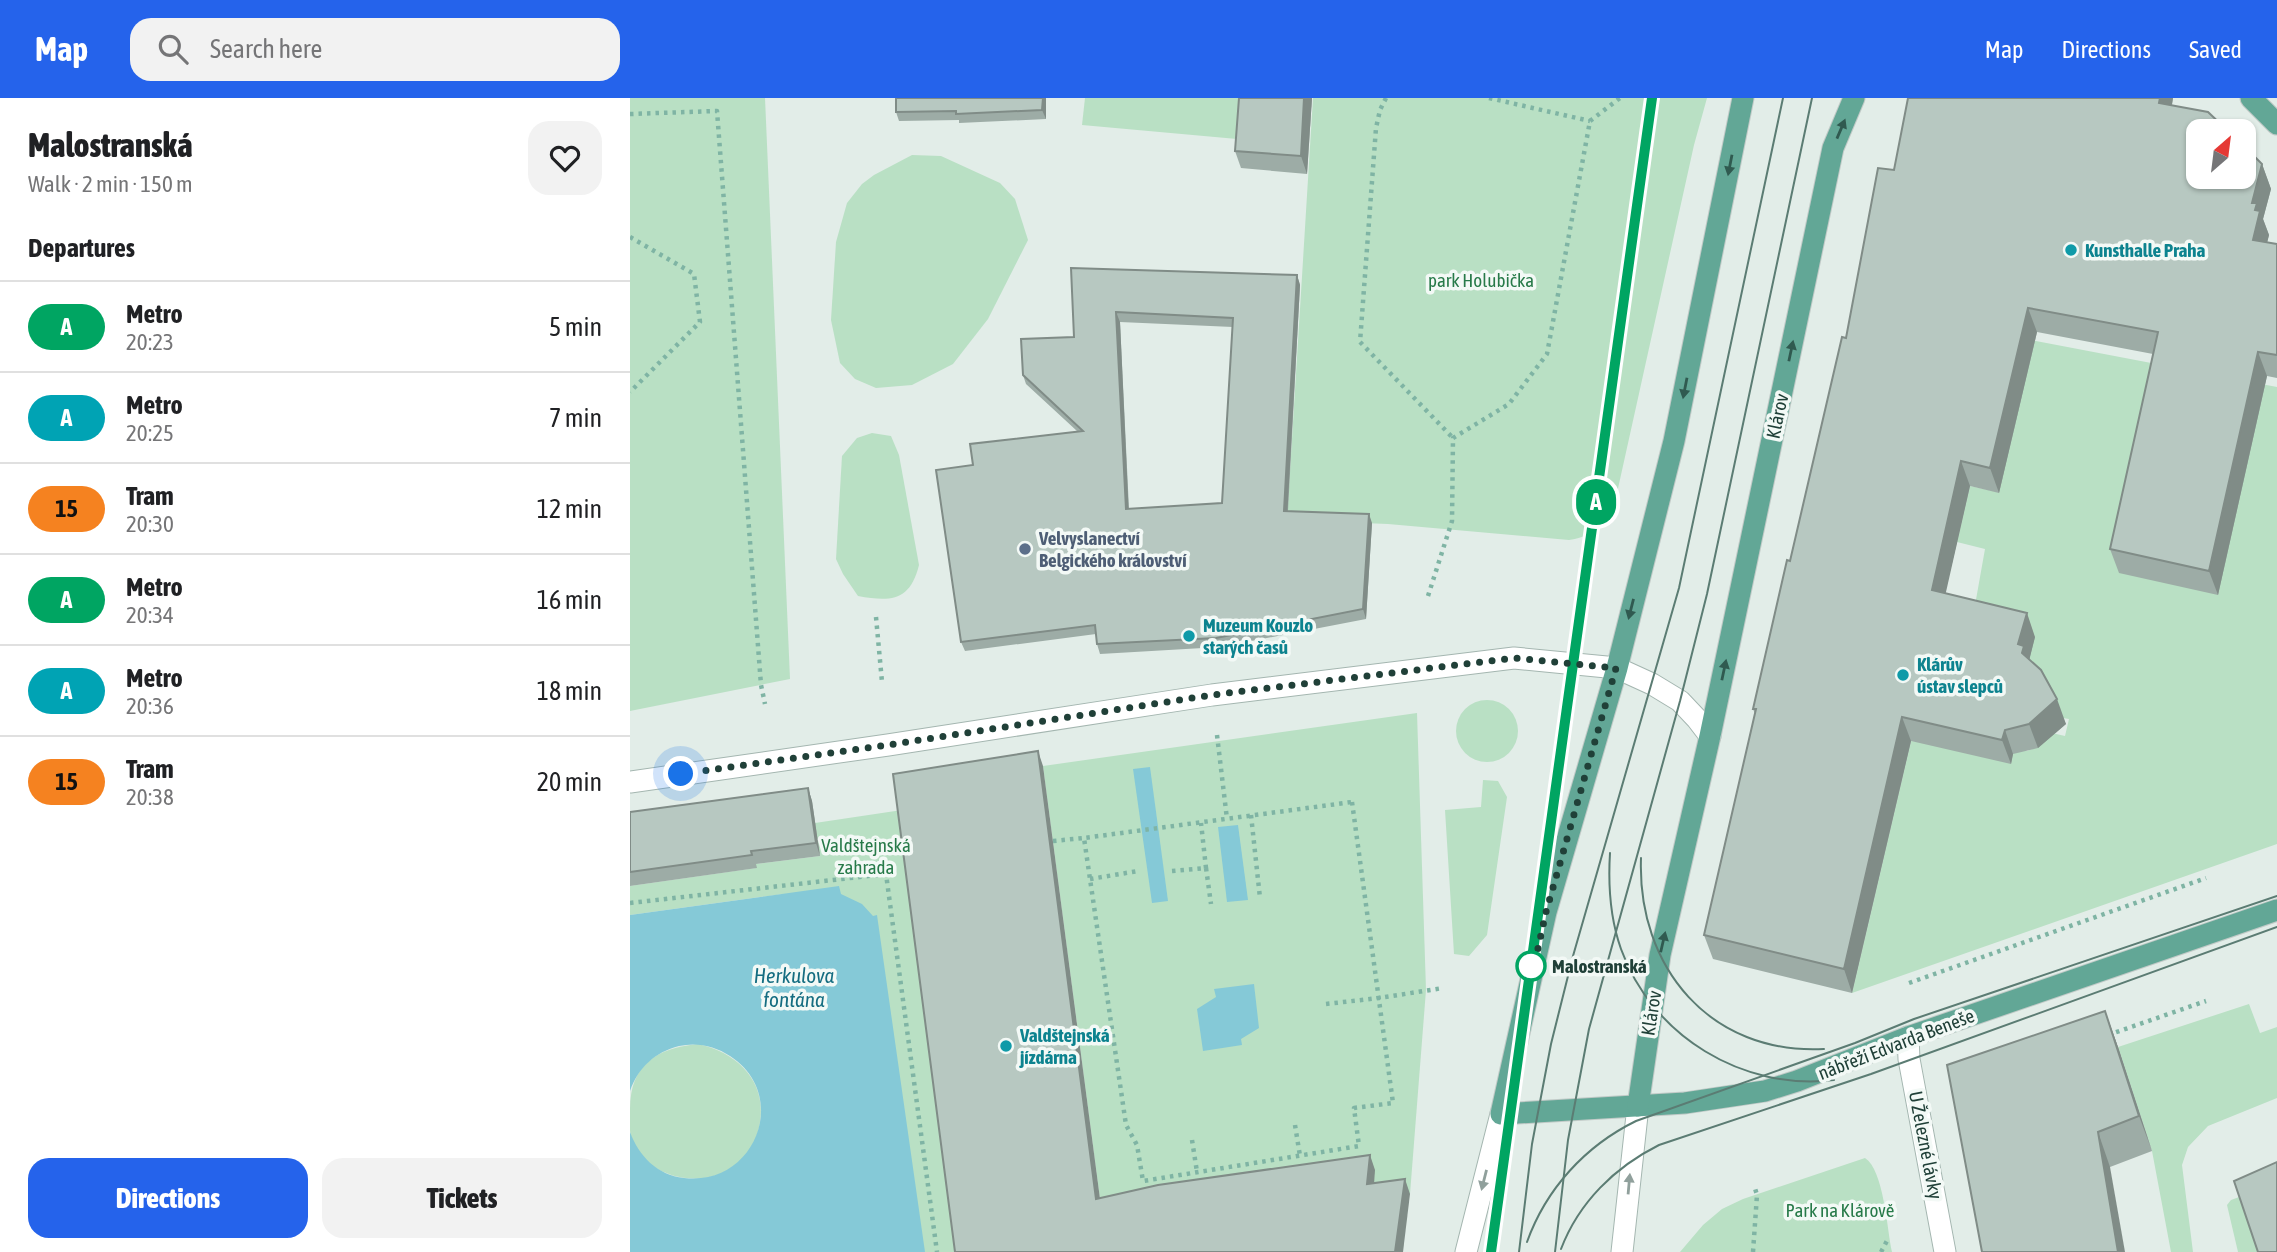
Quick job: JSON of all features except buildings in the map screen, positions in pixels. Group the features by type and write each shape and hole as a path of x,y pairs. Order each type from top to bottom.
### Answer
{"main road":[{"path":"1501,1114 1546,912 1616,668 1674,441 1743,98"},
{"name":"Klárov","path":"1638,1106 1660,956 1710,736 1833,148 1854,98"},
{"path":"2251,98 2277,124"},
{"name":"nábřeží Edvarda Beneše","path":"1501,1114 1685,1103 1765,1091 1908,1037 2277,910"}],"street":[{"path":"630,782 1212,695 1514,658 1616,668 1680,701 1710,736"},
{"name":"U Železné lávky","path":"1908,1037 1909,1059 1945,1252"},
{"name":"Klárov","path":"1622,1252 1638,1106"},
{"path":"1466,1252 1501,1114"}],"path":[{"path":"1386,98 1376,128 1360,342 1453,438 1452,522 1428,596"},
{"path":"1489,98 1590,121"},
{"path":"1453,438 1509,404 1547,354 1590,121 1620,98"},
{"path":"630,114 717,111 759,657 765,704"},
{"path":"630,237 694,274 700,321 630,392"},
{"path":"876,617 882,682"},
{"path":"1217,734 1227,819"},
{"path":"1053,841 1352,802 1393,1103 1354,1108 1359,1146 1143,1181 1137,1145 1126,1125 1084,838"},
{"path":"1251,815 1260,898"},
{"path":"1200,822 1211,904"},
{"path":"1172,871 1206,868"},
{"path":"1090,879 1138,871"},
{"path":"630,903 886,874 937,1252"},
{"path":"1909,983 2206,878"},
{"path":"1326,1004 1443,988"},
{"path":"2101,1037 2206,1001"},
{"path":"1296,1125 1300,1156"},
{"path":"1192,1140 1197,1172"},
{"path":"1160,1179 1162,1190"},
{"path":"1753,1252 1757,1195 1754,1185"},
{"path":"1881,1252 1889,1237"}],"green space":[{"path":"630,98 765,98 790,679 630,711"},
{"path":"1085,98 1241,98 1237,139 1082,125"},
{"name":"park Holubička","path":"1313,98 1707,98 1694,145 1617,493 1606,519 1596,530 1569,540 1388,524 1287,520"},
{"path":"912,155 941,156 1000,183 1015,199 1028,240 988,319 953,364 912,385 876,388 855,379 840,363 831,320 836,242 847,203 862,184"},
{"path":"1864,308 2277,387 2277,844 1852,993 1911,741 2027,751 2040,746 2052,733 2065,736 2069,719 2057,717 1972,622 1985,549 1957,542 1970,486 1998,492"},
{"path":"872,433 891,436 899,455 919,565 910,586 904,592 880,599 858,596 836,559 842,456 857,438"},
{"path":"1481,700 1493,700 1509,709 1516,719 1516,743 1509,753 1493,762 1481,762 1470,757 1461,748 1456,737 1456,725 1461,714 1470,705"},
{"path":"1417,713 1426,990 1410,1194 1107,1252 1043,766"},
{"path":"1483,780 1498,781 1507,797 1487,935 1469,956 1454,954 1445,810 1481,807"},
{"name":"Valdštejnská zahrada","path":"902,810 959,1252 845,1252 783,894 630,915 630,886 820,856 815,823"},
{"path":"2249,1004 2260,1033 2277,1027 2277,1098 2208,1126 2188,1147 2182,1165 2193,1252 2171,1252 2152,1151 2118,1047"},
{"path":"698,1044 729,1056 741,1065 751,1077 761,1104 756,1138 743,1158 724,1172 696,1179 666,1173 642,1157 634,1145 630,1131 630,1109 635,1081 648,1062 670,1050"},
{"name":"Park na Klárově","path":"1865,1158 1877,1175 1881,1187 1892,1252 1680,1252 1703,1225 1722,1209 1743,1199"},
{"path":"2277,1183 2259,1252 2238,1252 2227,1205 2231,1200"}],"water":[{"path":"1150,767 1168,901 1152,903 1133,769"},
{"path":"1238,825 1248,900 1227,902 1218,827"},
{"name":"Herkulova fontána","path":"839,886 841,894 862,904 873,916 877,915 925,1252 630,1252 630,1132 638,1149 650,1163 665,1173 684,1178 709,1177 730,1168 746,1154 756,1135 761,1114 759,1093 748,1073 730,1056 706,1046 692,1044 662,1052 643,1068 630,1091 630,915"},
{"path":"1254,984 1259,1028 1241,1039 1242,1045 1203,1051 1197,1009 1216,997 1214,989"}],"tram line":[{"path":"1519,1252 1532,1144 1551,1044 1573,956 1679,588 1783,98"},
{"path":"1555,1252 1568,1140 1589,1029 1707,594 1812,98"},
{"path":"1610,853 1611,901 1621,949 1635,980 1655,1008 1678,1032 1705,1051 1735,1066 1767,1076 1800,1081 1834,1080"},
{"path":"1641,858 1643,898 1652,935 1667,968 1688,997 1715,1020 1747,1037 1783,1047 1824,1049"},
{"path":"1527,1242 1545,1204 1569,1171 1600,1143 1636,1121 1855,1043 1914,1019 2277,896"},
{"path":"1561,1249 1578,1216 1600,1188 1628,1164 1659,1145 1871,1074 2277,927"}],"metro line":[{"name":"A","path":"1491,1252 1652,98"}],"place":[{"name":"Kunsthalle Praha","path":"2071,250"},
{"name":"Velvyslanectví Belgického království","path":"1025,549"},
{"name":"Muzeum Kouzlo starých časů","path":"1189,636"},
{"name":"Klárův ústav slepců","path":"1903,675"},
{"name":"Malostranská","path":"1531,966"},
{"name":"Valdštejnská jízdárna","path":"1006,1046"}],"route":[{"path":"681,774 1212,695 1514,658 1616,668 1546,912 1535,962 1531,966"}]}
